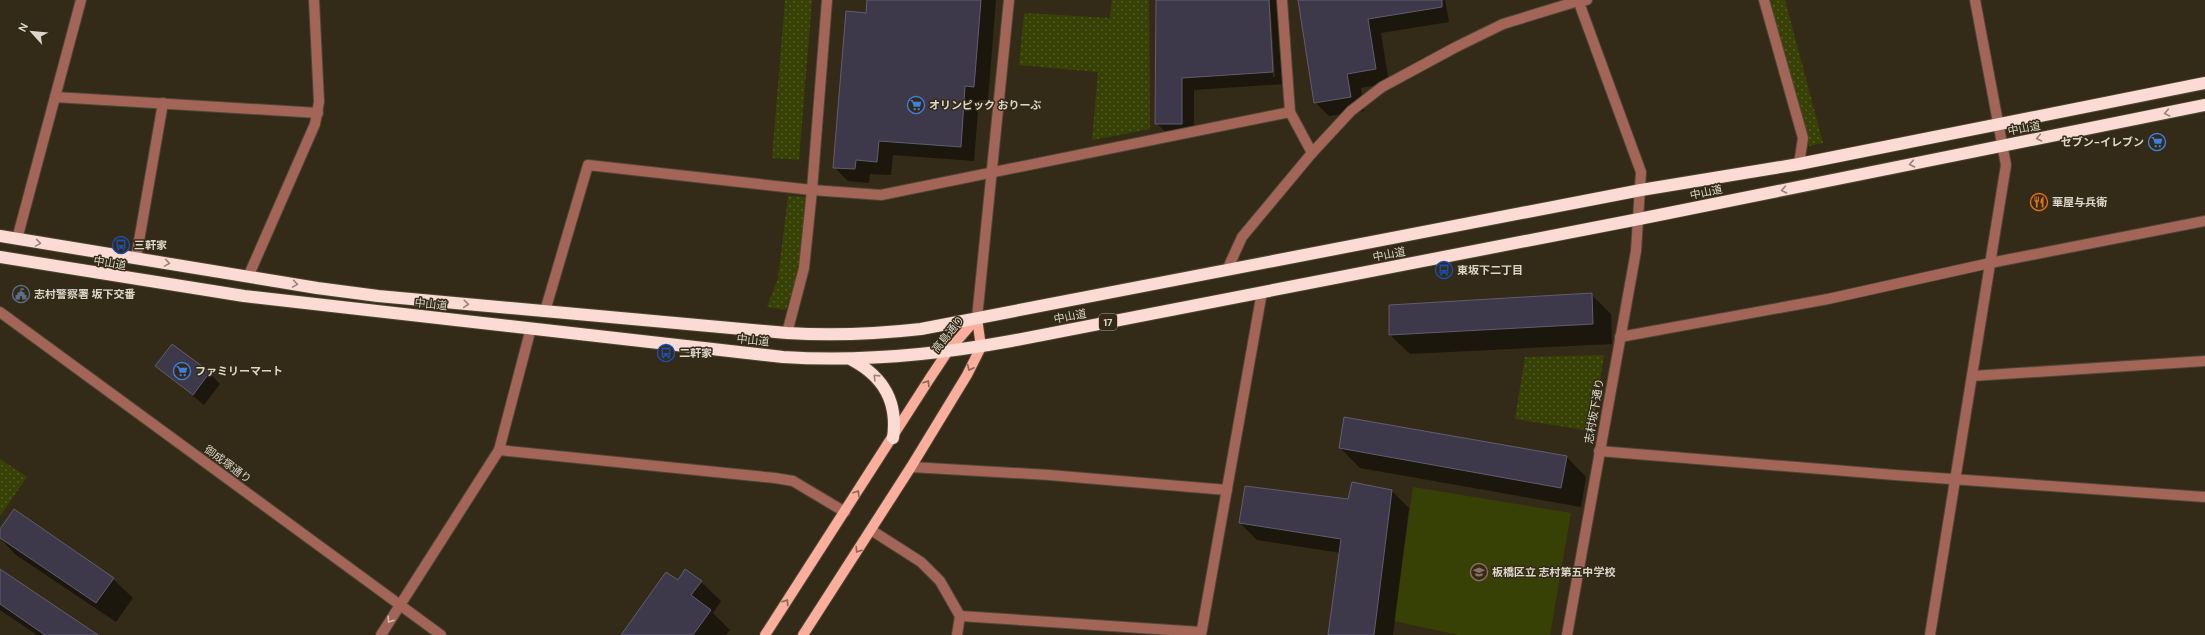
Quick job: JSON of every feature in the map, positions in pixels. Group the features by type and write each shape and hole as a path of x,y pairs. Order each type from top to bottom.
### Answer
{"highway":[{"name":"中山道","path":"0,236 248,277 378,296 545,310 787,334 819,335 887,333 920,329 1641,190 1799,164 1999,123 2205,84"},
{"name":"中山道","path":"0,257 244,296 783,356 851,360 980,347 1638,219 2205,105"},
{"path":"851,360 872,373 886,389 894,413 893,438"}],"main road":[{"name":"高島通り","path":"977,318 980,347"},
{"name":"高島通り","path":"765,635 948,351 977,318"},
{"path":"803,635 911,467 967,375 980,347"}],"street":[{"path":"17,240 81,0"},
{"path":"248,277 315,124 318,113 319,102 314,0"},
{"path":"787,334 804,268 812,190 827,0"},
{"path":"977,318 1009,0"},
{"path":"1282,0 1290,112 1312,154"},
{"path":"1227,270 1242,237 1312,154 1351,111 1382,87 1456,47 1503,24 1581,0"},
{"name":"志村坂下通り","path":"1567,635 1636,251 1641,190 1641,172 1581,0"},
{"path":"1764,0 1803,138 1799,164"},
{"path":"1930,635 2006,165 2004,145 1976,0"},
{"path":"55,97 318,113"},
{"path":"136,258 163,103"},
{"path":"545,310 588,165 812,190 881,195 991,174 1290,112"},
{"path":"1620,337 1828,299 1990,263 2205,221"},
{"path":"960,616 1201,634 1262,292"},
{"name":"御成塚通り","path":"0,312 441,635"},
{"path":"381,635 499,450 531,328"},
{"path":"1972,376 2205,361"},
{"path":"499,450 793,481 845,512"},
{"path":"1600,451 1895,475 1955,478 2205,497"},
{"path":"911,467 1049,475 1227,490"},
{"path":"871,530 921,562 940,581 960,616 957,635"}],"green space":[{"path":"785,0 812,0 799,160 772,158"},
{"path":"1112,0 1149,0 1150,129 1092,140 1098,72 1019,65 1024,13 1110,18"},
{"path":"1770,0 1785,0 1823,143 1809,146"},
{"path":"788,196 807,197 799,269 786,310 767,307 778,278"},
{"path":"1604,355 1592,431 1515,419 1525,357"},
{"path":"0,459 27,477 0,516"},
{"name":"板橋区立 志村第五中学校","path":"1413,487 1571,513 1550,635 1458,635 1394,621"}],"building":[{"path":"867,0 981,0 974,87 965,86 961,147 879,141 877,162 856,160 855,169 833,168 846,11 866,13"},
{"path":"1156,0 1269,0 1273,72 1182,78 1182,124 1155,124"},
{"path":"1298,0 1442,0 1442,7 1368,19 1376,69 1347,74 1351,97 1314,103"},
{"path":"1592,293 1593,324 1389,335 1389,305"},
{"path":"172,344 210,372 193,395 155,366"},
{"path":"1344,417 1567,456 1561,488 1339,448"},
{"path":"1352,482 1392,490 1374,635 1328,635 1341,539 1239,523 1245,486 1348,499"},
{"path":"14,509 114,578 96,603 0,538 0,529"},
{"path":"0,569 98,635 45,635 0,604"},
{"path":"685,569 702,581 691,595 711,610 693,635 621,635 666,572 678,580"}],"place":[{"name":"オリンピック おりーぶ","path":"916,105"},
{"name":"セブン-イレブン","path":"2157,142"},
{"name":"華屋与兵衛","path":"2039,202"},
{"name":"三軒家","path":"121,245"},
{"name":"東坂下二丁目","path":"1444,270"},
{"name":"志村警察署 坂下交番","path":"21,294"},
{"name":"二軒家","path":"666,353"},
{"name":"ファミリーマート","path":"182,371"},
{"name":"板橋区立 志村第五中学校","path":"1479,572"}]}
